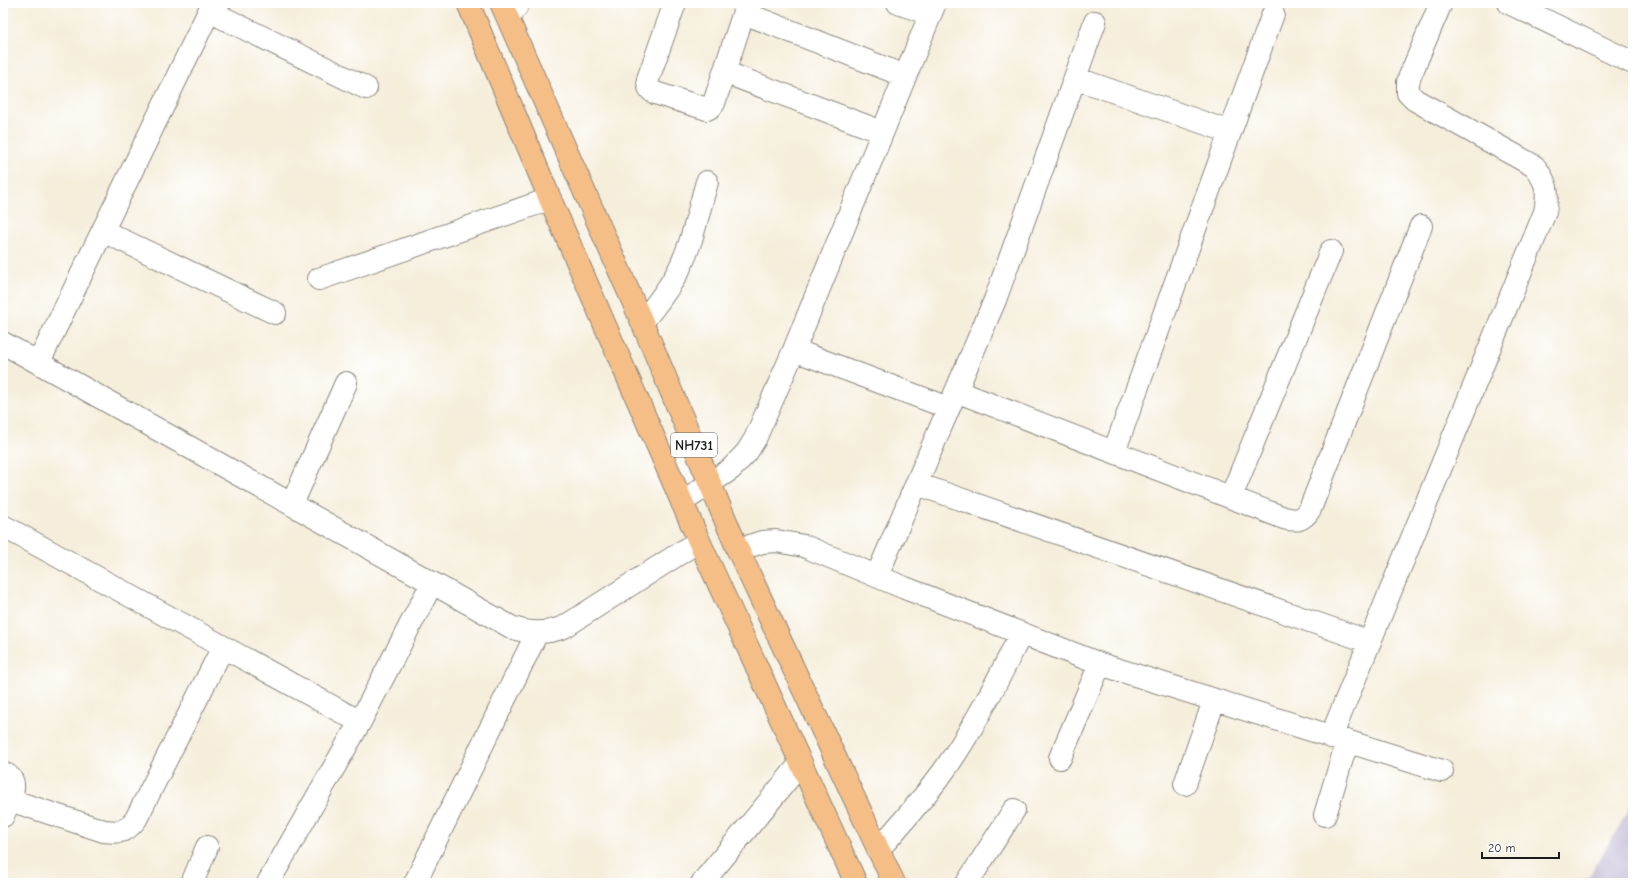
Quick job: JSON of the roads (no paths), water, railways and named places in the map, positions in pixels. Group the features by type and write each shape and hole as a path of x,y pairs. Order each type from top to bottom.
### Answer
{"highway":[{"name":"NH731","path":"468,3 550,199 699,541 856,883"},
{"name":"NH731","path":"501,3 642,322 738,550 894,883"}],"street":[{"path":"675,3 648,79 649,88 655,93 707,109 714,103 745,8 905,76"},
{"path":"682,502 731,469 747,452 755,439 794,350 932,9 898,3"},
{"path":"1325,815 1339,739 1370,642 1545,212 1547,200 1547,189 1543,177 1534,166 1415,100 1408,93 1408,82 1410,76 1441,3"},
{"path":"1509,3 1633,63"},
{"path":"39,362 211,7 366,88"},
{"path":"1114,452 1273,14"},
{"path":"877,576 918,484 995,300 1095,22"},
{"path":"724,72 882,132"},
{"path":"1075,78 1230,132"},
{"path":"642,322 663,297 677,274 686,251 707,182"},
{"path":"319,279 550,199"},
{"path":"794,350 1114,452 1293,520 1304,518 1307,515 1421,226"},
{"path":"103,231 275,312"},
{"path":"1231,497 1331,251"},
{"path":"3,343 511,627 525,632 552,632 564,627 699,541"},
{"path":"292,504 346,383"},
{"path":"918,484 1370,642"},
{"path":"3,526 360,722"},
{"path":"738,550 762,542 776,541 804,546 1021,634 1100,664 1214,701 1442,771"},
{"path":"268,883 360,722 432,583"},
{"path":"415,883 537,633"},
{"path":"878,850 907,817 943,771 987,702 1021,634"},
{"path":"3,773 13,781 14,790 6,808 104,831 115,833 123,831 136,819 223,647"},
{"path":"1060,758 1100,664"},
{"path":"1185,784 1214,701"},
{"path":"702,883 801,763"},
{"path":"967,883 1014,810"},
{"path":"192,883 206,847"}],"lane":[{"path":"510,23 523,3"}]}
